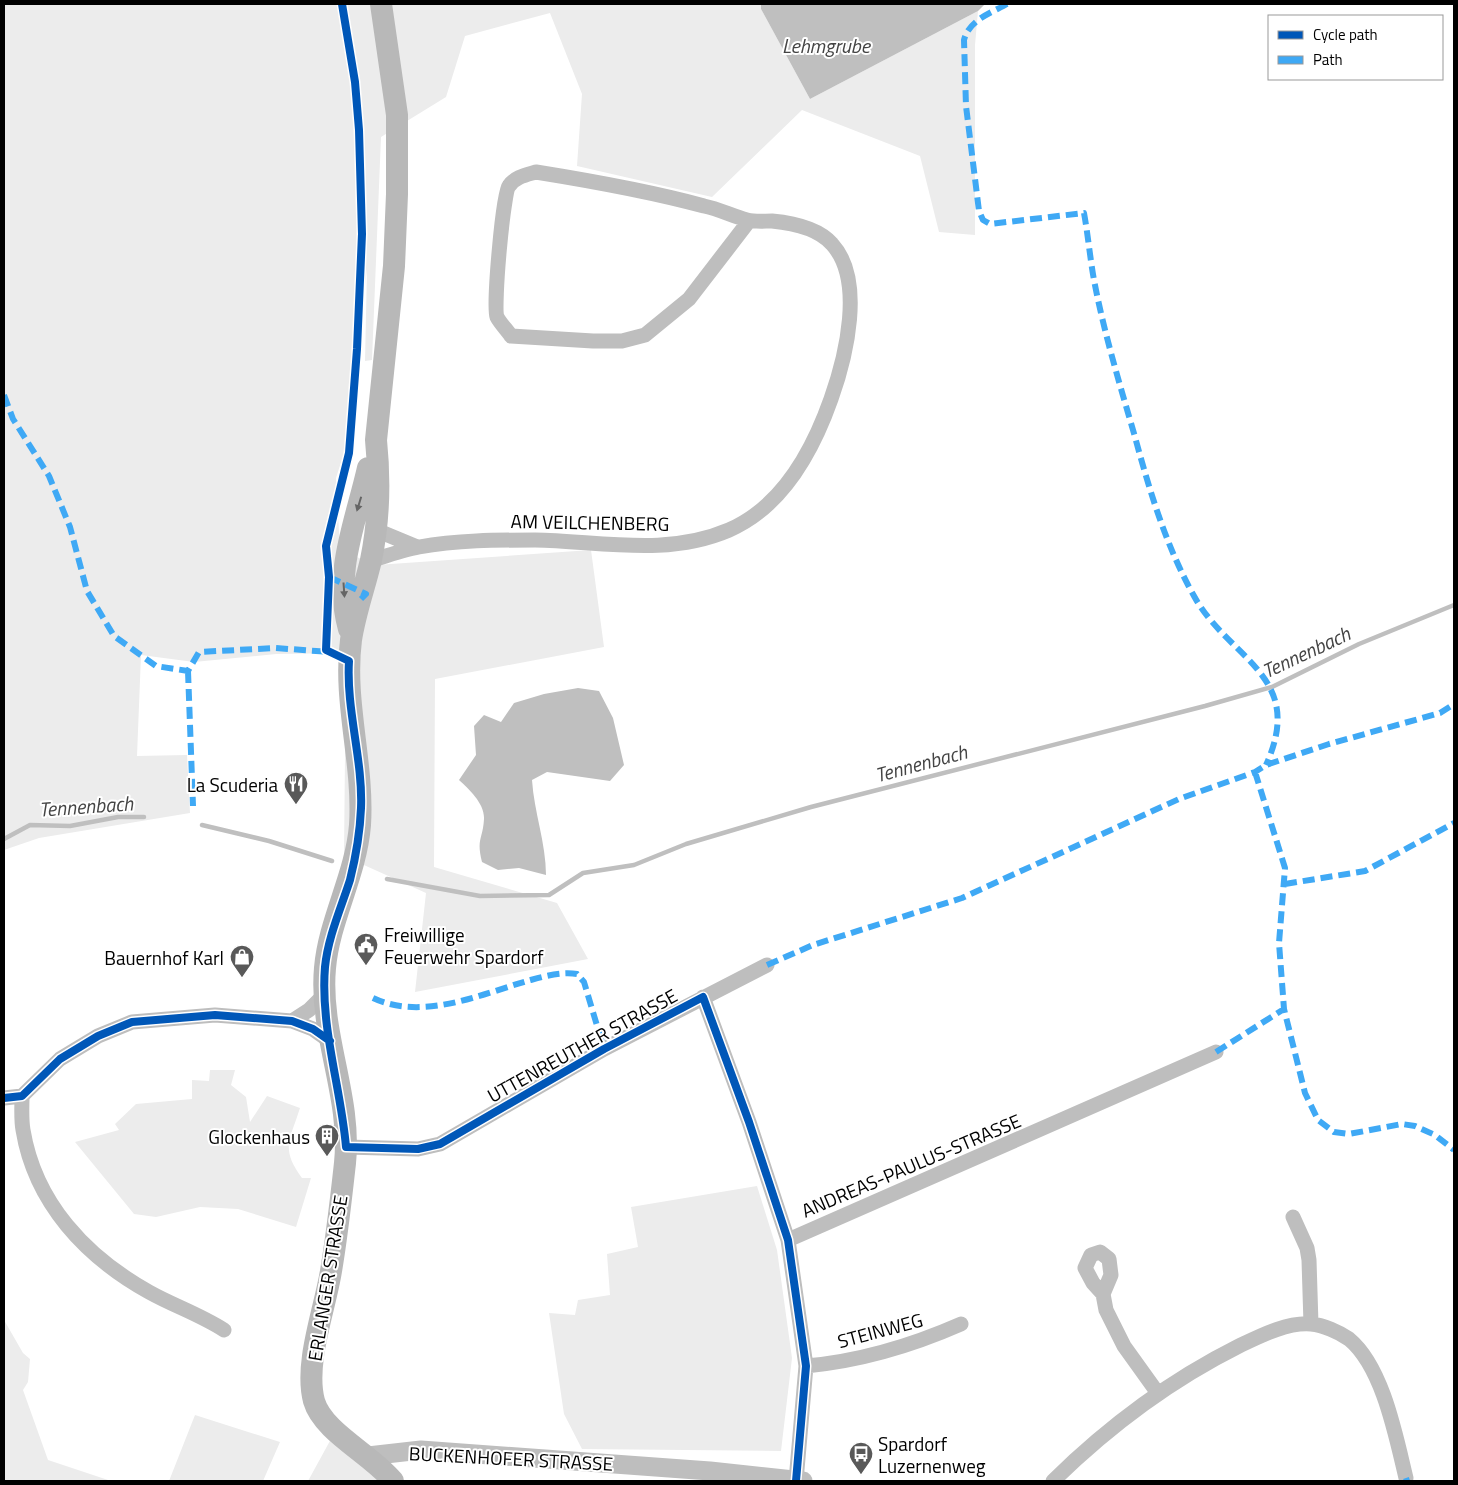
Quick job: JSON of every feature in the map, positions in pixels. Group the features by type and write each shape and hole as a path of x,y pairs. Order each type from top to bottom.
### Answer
{"main road":[{"path":"352,637 346,617 343,583 348,540 376,440 394,266 396,115 381,4"},
{"path":"352,637 376,530 378,460 376,440"},
{"path":"348,540 358,531 376,530"},
{"path":"348,540 354,552 370,561"},
{"name":"ERLANGER STRASSE","path":"352,637 349,690 361,806 350,878 325,966 324,995 330,1041 344,1115 346,1147 331,1272 313,1363 312,1391 316,1407 326,1423 368,1456 393,1481"}],"street":[{"name":"AM VEILCHENBERG","path":"370,561 417,547 478,541 536,540 659,547 696,542 730,530 758,513 788,483 814,443 842,368 849,335 850,300 846,269 840,254 830,241 811,229 799,226 749,221 701,205 595,182 536,172 516,178 507,187 503,207 499,269 495,292 497,316 511,336 622,341 645,335 689,299 749,221"},
{"name":"AM VEILCHENBERG","path":"376,530 417,547"},
{"name":"UTTENREUTHER STRASSE","path":"346,1147 418,1149 440,1144 604,1049 767,965"},
{"path":"292,1021 309,1010 324,995"},
{"name":"UTTENREUTHER STRASSE","path":"703,997 749,1122 788,1240"},
{"path":"4,1098 22,1096 60,1059 98,1036 132,1022 214,1015 292,1021 313,1029 330,1041"},
{"name":"ANDREAS-PAULUS-STRASSE","path":"798,1481 806,1366 788,1240 1216,1052"},
{"path":"22,1096 22,1129 31,1161 45,1197 74,1233 106,1264 130,1281 203,1317 224,1330"},
{"path":"1293,1217 1309,1260 1310,1324"},
{"path":"1103,1294 1106,1310 1114,1329 1157,1392"},
{"name":"STEINWEG","path":"806,1366 839,1363 919,1343 961,1324"},
{"path":"1053,1481 1086,1448 1157,1392 1215,1358 1271,1332 1310,1324 1341,1334 1350,1340 1367,1361 1382,1395 1406,1478"},
{"name":"BUCKENHOFER STRASSE","path":"368,1456 420,1450 706,1476 798,1481"}],"shaded area":[{"path":"4,4 761,4 761,9 810,99 978,11 975,45 975,235 939,232 920,156 802,110 712,197 577,166 582,94 550,13 465,36 446,97 381,137 372,360 365,361 367,269 344,453 336,478 341,567 357,557 363,560 362,566 591,550 604,647 435,679 434,867 557,903 588,959 415,992 426,893 344,856 346,653 276,654 194,662 141,655 137,756 187,755 190,813 39,838 4,850"},
{"path":"210,1070 235,1070 231,1085 246,1097 250,1122 267,1096 300,1108 290,1136 289,1151 295,1168 302,1178 311,1178 296,1227 238,1209 200,1207 156,1217 134,1214 75,1142 119,1130 115,1124 136,1104 192,1099 192,1080 209,1081"},
{"path":"757,1186 777,1250 792,1358 781,1451 582,1449 564,1414 549,1313 575,1315 578,1300 610,1295 607,1254 638,1247 631,1207"},
{"path":"4,1320 23,1353 30,1359 28,1382 23,1390 48,1460 111,1481 4,1481"},
{"path":"195,1415 280,1442 263,1481 169,1481"},
{"path":"331,1439 380,1481 308,1481"}],"water":[{"name":"Lehmgrube","path":"761,4 985,4 978,11 810,99 761,9"},
{"path":"578,688 599,691 613,718 624,765 610,781 547,772 532,780 544,851 546,875 519,868 498,870 482,862 480,844 484,813 476,797 459,780 476,755 474,726 484,715 501,722 514,703 544,694"}],"waterway":[{"name":"Tennenbach","path":"387,879 480,896 549,895 583,873 634,865 686,844 811,807 1205,706 1272,687 1359,644 1454,605"},
{"name":"Tennenbach","path":"4,839 30,825 70,826 118,817 144,817"},
{"name":"Tennenbach","path":"202,825 269,841 332,861"}],"marked path":[{"path":"1007,4 976,22 964,40 966,106 979,211 983,220 990,224 1084,213 1094,280 1107,339 1147,478 1167,538 1194,596 1209,618 1258,671 1270,689 1277,710 1276,735 1266,765"},
{"path":"4,395 13,419 49,476 70,527 87,591 114,636 156,666 188,671 199,652 276,648 330,652"},
{"path":"329,577 366,594 361,599"},
{"path":"188,671 193,806"},
{"path":"767,965 813,945 962,898 1179,799 1255,772 1266,765 1329,744 1440,713 1454,704"},
{"path":"1255,772 1285,868 1279,943 1284,1009 1305,1093 1318,1120 1334,1132 1349,1134 1402,1124 1415,1126 1435,1135 1454,1150"},
{"path":"1285,884 1365,871 1454,823"},
{"path":"373,998 411,1007 431,1006 470,999 545,976 565,973 577,974 584,982 604,1049"},
{"path":"1216,1052 1284,1009"}],"cycle path":[{"path":"342,4 355,82 359,130 362,234 357,349 349,453 326,546 329,577 326,650 349,661 350,698 360,772 361,808 356,853 350,880 332,934 325,967 324,990 328,1035 346,1147 418,1149 440,1144 604,1049 703,997 749,1122 788,1240 806,1366 796,1481"},
{"path":"4,1098 22,1096 60,1059 98,1036 132,1022 215,1015 292,1021 313,1029 330,1041"}],"place":[{"name":"La Scuderia","path":"296,805"},
{"name":"Freiwillige Feuerwehr Spardorf","path":"366,966"},
{"name":"Bauernhof Karl","path":"242,978"},
{"name":"Glockenhaus","path":"327,1157"},
{"name":"Spardorf Luzernenweg","path":"861,1475"}]}
